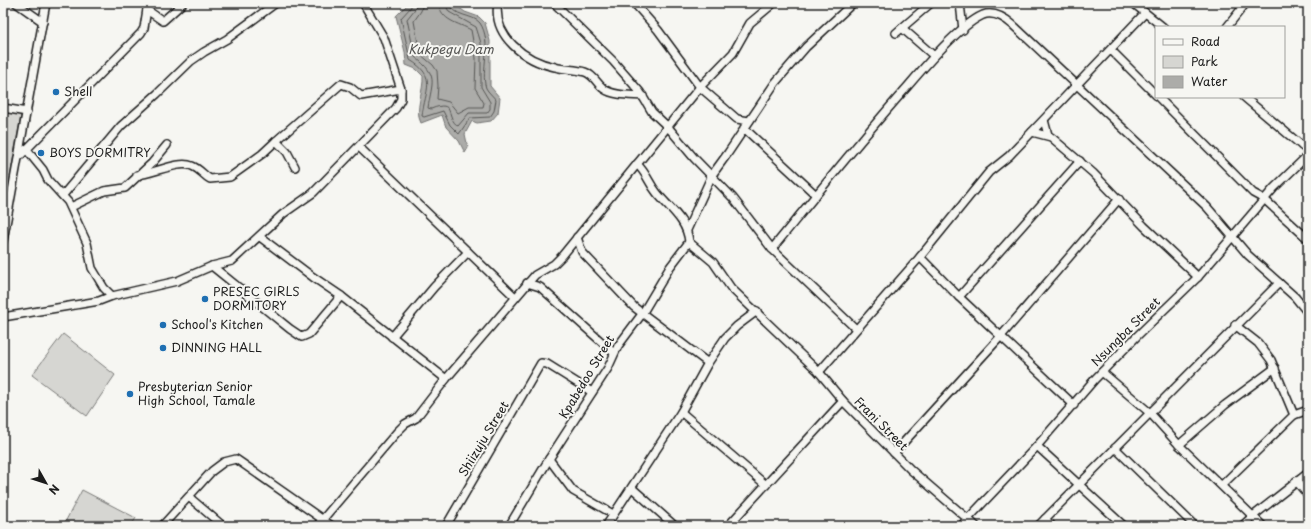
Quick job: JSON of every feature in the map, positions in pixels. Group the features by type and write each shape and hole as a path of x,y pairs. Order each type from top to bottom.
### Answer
{"street":[{"path":"16,3 43,22"},
{"path":"3,241 46,3"},
{"path":"148,7 163,21 183,3"},
{"path":"63,195 121,126 191,61 227,39 276,3"},
{"path":"3,317 100,301 112,296 177,281 212,266 232,261 260,237 283,214 313,193 396,108 401,99 401,89 384,38 363,3"},
{"path":"498,3 496,13 501,30 508,41 522,52 540,63 555,68 587,73 606,90 623,95 643,96"},
{"path":"554,3 613,61 643,96 650,110 668,127 694,158 712,174 734,198 772,249 856,329"},
{"path":"634,3 658,30 700,87 737,119 743,130 816,195"},
{"path":"320,523 397,432 405,424 416,418 446,378 527,283 538,272 558,260 700,87 738,47 744,30 773,3"},
{"path":"687,230 712,174 787,68 853,3"},
{"path":"896,33 931,3"},
{"path":"960,3 963,30"},
{"path":"1133,3 1162,26"},
{"path":"1227,26 1246,3"},
{"path":"19,157 141,33 144,28 148,7"},
{"path":"819,372 920,257 989,172 1008,156 1044,120 1145,13"},
{"path":"772,249 934,56 963,30 983,15 989,14 1001,16 1013,24 1207,207 1248,255 1279,282 1308,312"},
{"path":"902,28 934,56"},
{"path":"1111,50 1155,94"},
{"path":"137,175 148,174 175,164 191,165 210,179 230,177 262,154 341,84 350,87 361,96 401,89"},
{"path":"1159,98 1253,193 1264,199 1308,239"},
{"path":"1245,98 1305,149 1308,140"},
{"path":"3,108 27,112"},
{"path":"737,119 749,121"},
{"path":"1044,120 1048,135"},
{"path":"1032,132 1048,135 1080,162 1198,277"},
{"path":"276,141 287,152 295,168"},
{"path":"71,207 104,191 125,188 137,175 152,163 167,145"},
{"path":"359,146 515,297"},
{"path":"26,149 43,170 48,180 63,195 71,207 87,243 92,268 104,288 112,296"},
{"name":"Nsungba Street","path":"961,526 1037,446 1102,372 1198,277 1264,199 1308,155"},
{"path":"959,296 1080,162"},
{"path":"637,164 647,174 654,189 678,216 687,230 689,242 713,262 731,288 819,372 843,401"},
{"path":"894,453 1002,335 1119,200"},
{"path":"260,237 341,296 446,378"},
{"path":"577,237 579,246 585,256 642,314 708,363"},
{"name":"Kpabedoo Street","path":"509,526 549,459 608,368 614,353 642,314 670,267 689,242"},
{"path":"392,337 430,291 468,252"},
{"path":"920,257 1074,405"},
{"path":"212,266 302,337 309,334 341,296"},
{"path":"1038,526 1279,282"},
{"path":"527,283 540,287 614,353"},
{"path":"606,526 681,412 708,363 724,338 737,326 757,312"},
{"path":"1235,325 1258,343 1271,360 1294,415"},
{"name":"Shiizuju Street","path":"446,526 541,364 547,364 592,392"},
{"path":"1180,445 1225,405 1275,368"},
{"path":"1102,372 1150,413 1180,445 1263,526"},
{"name":"Frani Street","path":"728,526 843,401 911,470 969,518 976,526"},
{"path":"1222,485 1294,415 1308,410"},
{"path":"681,412 766,485"},
{"path":"1037,446 1124,526"},
{"path":"1115,448 1195,526"},
{"path":"162,526 190,498 212,471 224,462 236,459 320,523 332,526"},
{"path":"549,459 572,491 613,514"},
{"path":"1242,526 1296,481 1308,473"},
{"path":"1296,481 1308,495"},
{"path":"632,488 675,526"},
{"path":"190,498 223,526"},
{"path":"969,518 970,526"},
{"path":"1045,519 1052,526"}],"green space":[{"path":"3,112 21,115 3,216"},
{"path":"63,334 115,375 87,416 32,375"},
{"path":"82,490 136,518 131,526 63,526"}],"water":[{"name":"Kukpegu Dam","path":"409,3 453,3 465,12 479,17 485,23 490,41 490,86 500,98 498,113 491,121 477,123 472,121 465,134 468,148 465,153 459,141 446,127 442,115 421,123 419,118 418,112 423,76 416,69 406,65 405,52 396,16"}],"place":[{"name":"Shell","path":"56,92"},
{"name":"BOYS DORMITRY","path":"41,153"},
{"name":"PRESEC GIRLS DORMITORY","path":"205,299"},
{"name":"School's Kitchen","path":"163,325"},
{"name":"DINNING HALL","path":"163,348"},
{"name":"Presbyterian Senior High School, Tamale","path":"130,394"}]}
